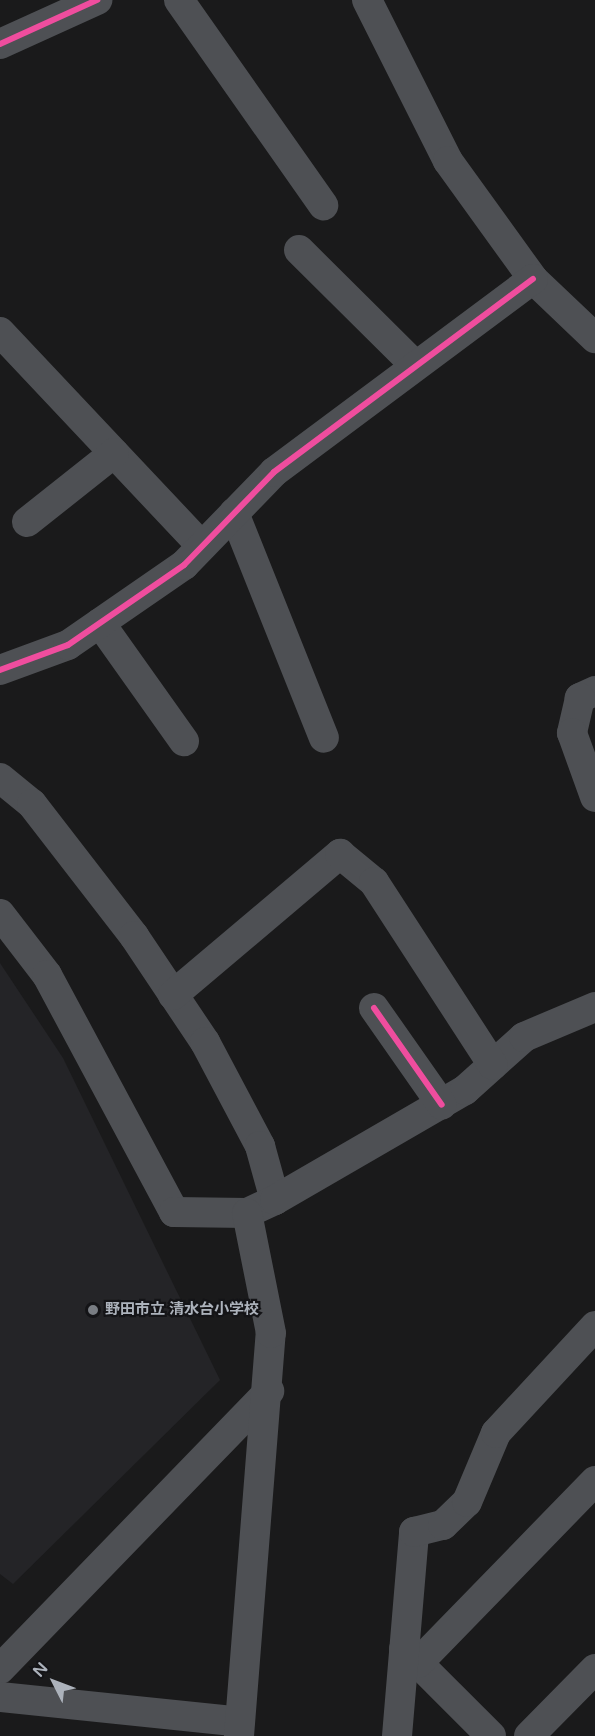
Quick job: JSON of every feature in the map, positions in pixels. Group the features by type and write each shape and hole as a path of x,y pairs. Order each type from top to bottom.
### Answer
{"street":[{"path":"0,44 97,0"},
{"path":"178,0 323,205"},
{"path":"368,0 448,161 533,279 595,338"},
{"path":"299,250 416,365"},
{"path":"0,670 68,645 184,565 274,472 533,279"},
{"path":"0,332 202,546"},
{"path":"27,522 114,453"},
{"path":"234,513 324,738"},
{"path":"100,623 184,741"},
{"path":"595,691 580,698 572,733 595,797"},
{"path":"0,778 32,804 173,994 238,1100 260,1146 274,1200"},
{"path":"173,994 340,854 374,882 493,1065"},
{"path":"0,914 47,975 174,1212 247,1213 274,1200 442,1105 465,1090 524,1037 595,1007"},
{"path":"374,1008 442,1105"},
{"path":"0,1697 240,1729 269,1391 270,1333 247,1213"},
{"path":"397,1736 411,1656 414,1532 444,1525 467,1502 496,1433 595,1326"},
{"path":"0,1669 269,1391"},
{"path":"411,1656 595,1481"},
{"path":"411,1656 491,1736"},
{"path":"529,1736 595,1669"}],"shaded area":[{"name":"野田市立 清水台小学校","path":"0,963 63,1058 220,1380 13,1584 0,1574"}],"cycle path":[{"path":"0,44 97,0"},
{"path":"0,670 68,645 184,565 274,472 533,279"},
{"path":"374,1008 442,1105"}],"place":[{"name":"野田市立 清水台小学校","path":"93,1310"}]}
